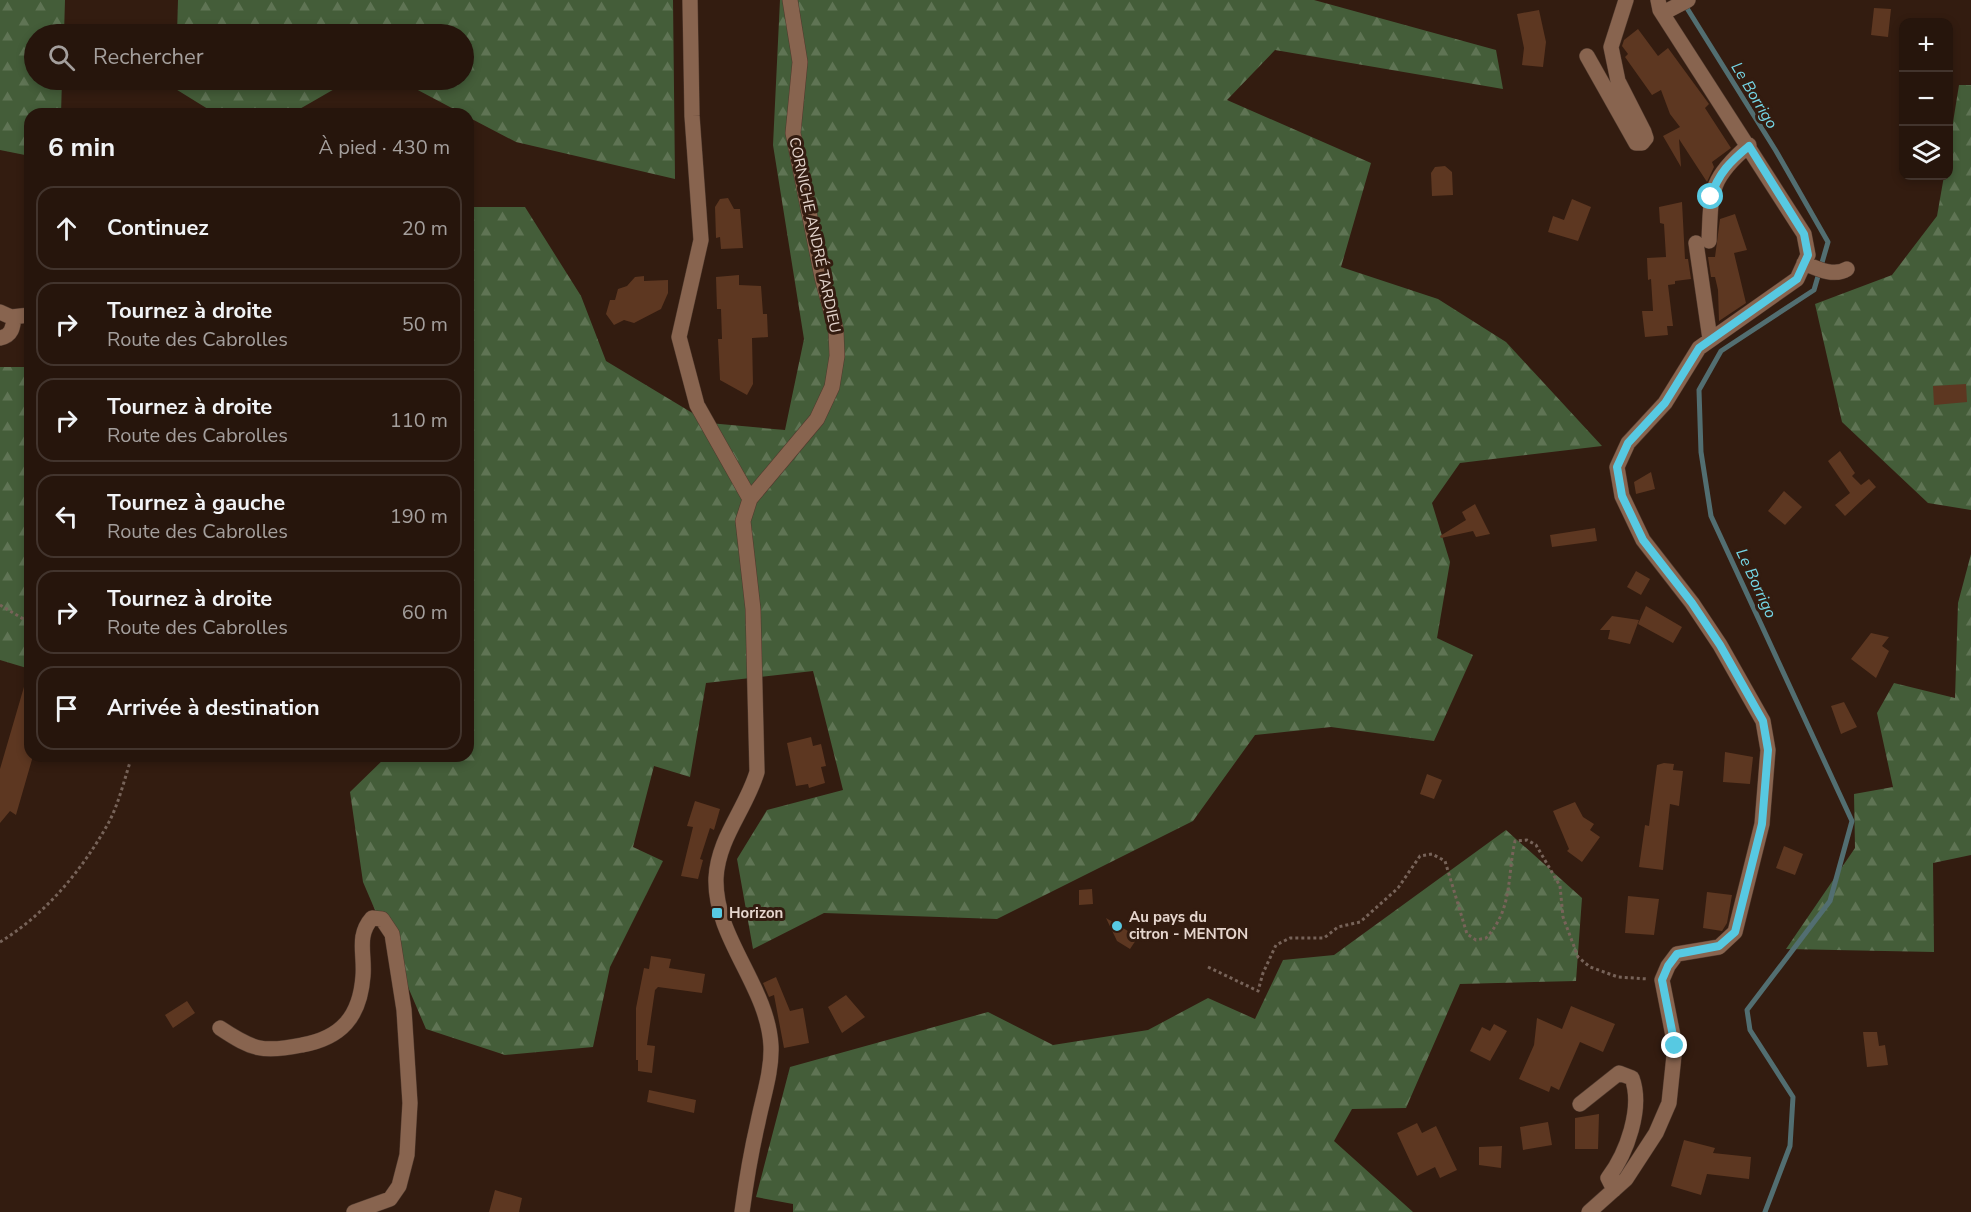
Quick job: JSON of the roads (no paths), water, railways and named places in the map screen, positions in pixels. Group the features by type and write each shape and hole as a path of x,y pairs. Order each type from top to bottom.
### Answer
{"street":[{"path":"690,0 692,116 700,240 679,337 697,405 750,499"},
{"name":"CORNICHE ANDRÉ TARDIEU","path":"742,1212 750,1155 770,1064 771,1044 760,1000 721,910 716,879 724,838 751,792 757,772 753,609 743,521 750,499 818,419 832,387 837,356 836,330 822,277 793,133 800,62 790,0"},
{"path":"1587,56 1620,118 1636,143 1642,143 1646,138 1618,81 1611,47 1626,0"},
{"path":"1589,1212 1626,1179 1656,1132 1669,1103 1675,1046 1662,980 1677,954 1719,946 1735,932 1762,824 1768,750 1763,721 1720,645 1692,603 1643,540 1622,496 1617,467 1628,443 1665,403 1699,348 1797,279 1809,265 1804,234 1663,7 1688,0"},
{"path":"1710,339 1703,242 1711,197 1715,184 1727,164 1749,146"},
{"path":"1809,265 1840,271"},
{"path":"0,338 6,337 13,330 7,314 24,315"},
{"path":"220,1028 238,1041 273,1051 323,1041 343,1029 355,1010 363,976 361,944 365,926 372,918 382,919 392,934 404,1010 410,1103 407,1155 399,1186 390,1199 354,1212"},
{"path":"1580,1104 1619,1073 1632,1078 1636,1090 1632,1122 1619,1161 1608,1178 1614,1190"}],"waterway":[{"name":"Le Borrigo","path":"1685,5 1776,151 1828,242 1814,290 1721,351 1699,390 1701,452 1711,516 1852,821 1830,901 1747,1010 1750,1030 1793,1097 1790,1146 1765,1212"}],"place":[{"name":"Horizon","path":"717,913"},
{"name":"Au pays du citron - MENTON","path":"1117,926"}]}
